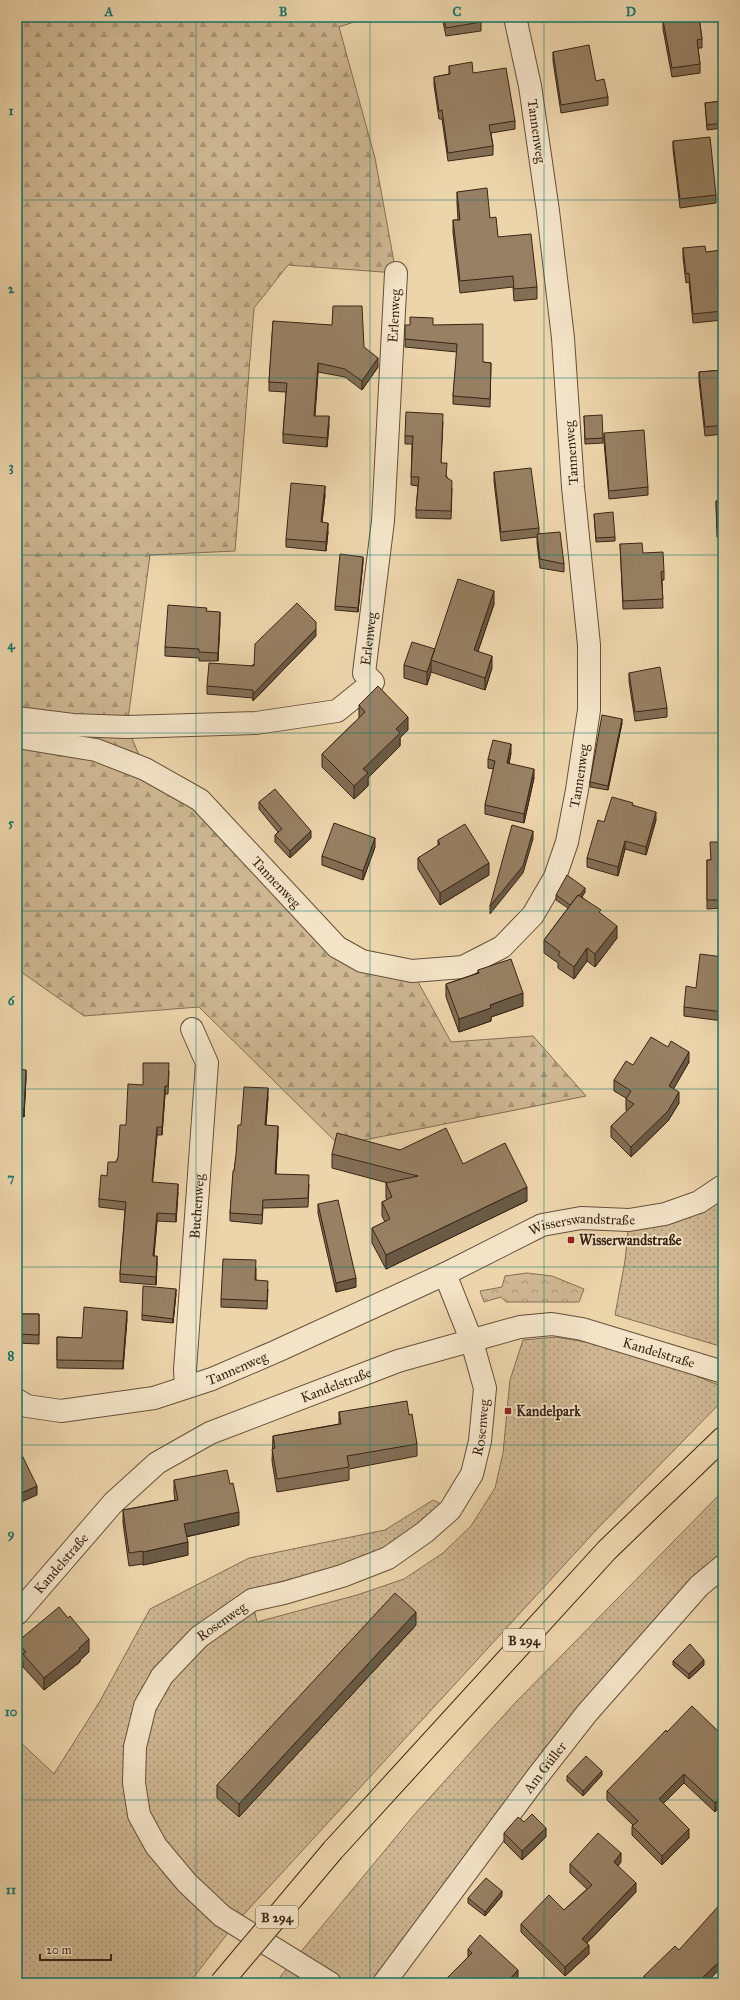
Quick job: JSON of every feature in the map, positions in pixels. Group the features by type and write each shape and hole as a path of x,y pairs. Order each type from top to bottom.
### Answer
{"highway":[{"name":"B 294","path":"221,1983 333,1850 607,1550 723,1438"}],"street":[{"name":"Tannenweg","path":"17,736 96,750 145,769 200,800 337,946 362,961 412,971 463,967 502,947 533,915 555,878 566,842 589,710 589,645 573,487 563,338 548,211 530,86 515,17"},
{"name":"Erlenweg","path":"17,718 73,725 127,727 256,723 337,711 373,682 364,673 383,521 396,272"},
{"name":"Buchenweg","path":"186,1387 185,1370 207,1063 192,1029"},
{"name":"Wisserswandstraße","path":"445,1274 542,1225 581,1218 629,1220 666,1214 699,1202 723,1186"},
{"name":"Tannenweg","path":"20,1406 60,1411 154,1398 212,1379 445,1274"},
{"name":"Rosenweg","path":"330,1983 222,1916 187,1883 156,1846 139,1816 134,1783 135,1747 145,1706 162,1676 199,1637 252,1600 284,1593 342,1576 388,1558 425,1532 450,1510 472,1474 480,1441 485,1388 472,1342 445,1274"},
{"name":"Kandelstraße","path":"17,1614 114,1502 157,1463 210,1433 398,1361 520,1328 552,1324 582,1329 723,1372"},
{"name":"Am Güller","path":"384,1983 537,1777 587,1713 699,1586 723,1566"}],"green space":[{"path":"17,17 369,17 339,27 375,158 396,273 288,265 254,308 235,551 150,555 127,727 145,769 200,800 337,947 412,971 451,1042 533,1036 586,1096 339,1145 199,1007 84,1016 17,969"},
{"path":"723,1186 723,1347 615,1315 625,1261 629,1220"},
{"path":"527,1273 552,1276 584,1289 579,1302 506,1302 501,1297 484,1302 480,1291 502,1287 505,1276"},
{"path":"556,1337 586,1342 663,1362 723,1387 723,1400 598,1528 235,1924 189,1983 17,1983 17,1739 54,1774 100,1701 150,1609 249,1558 385,1530 433,1500 441,1504 399,1540 368,1556 323,1571 252,1589 252,1600 257,1622 357,1595 404,1579 443,1553 471,1526 495,1488 503,1453 510,1380 523,1340"},
{"path":"723,1491 723,1566 699,1586 384,1983 275,1983 415,1814 515,1703"}],"building":[{"path":"444,17 480,17 481,22 446,28"},
{"path":"670,17 699,17 702,39 697,40 700,64 672,68 663,20 670,19"},
{"path":"589,45 596,81 604,79 608,97 561,105 553,52"},
{"path":"472,62 473,73 506,68 515,121 489,125 493,146 448,153 442,110 439,111 434,77 450,74 449,66"},
{"path":"723,101 723,123 707,125 705,103"},
{"path":"710,137 716,195 680,199 673,141"},
{"path":"487,188 490,218 496,217 498,237 531,234 537,287 514,289 513,276 460,281 453,220 460,220 457,192"},
{"path":"705,246 706,252 721,250 723,269 723,311 693,314 689,273 686,274 683,248"},
{"path":"333,306 362,306 364,347 378,358 362,381 345,369 318,363 314,416 329,416 327,438 283,434 287,383 269,382 273,321 332,325"},
{"path":"410,317 433,318 433,325 483,324 483,362 491,363 490,399 453,396 457,344 405,339 405,325 410,325"},
{"path":"723,370 723,425 705,427 699,372"},
{"path":"406,412 443,414 441,463 447,463 446,477 452,481 451,511 416,510 419,477 411,477 413,436 405,436"},
{"path":"602,415 603,438 585,439 584,416"},
{"path":"644,430 648,487 609,491 604,433"},
{"path":"531,468 539,528 501,532 494,472"},
{"path":"291,483 325,486 321,522 328,523 326,542 286,539"},
{"path":"716,501 723,501 723,551 720,528 717,528"},
{"path":"613,512 615,537 596,538 594,514"},
{"path":"560,532 564,564 540,559 537,534"},
{"path":"642,543 643,553 663,552 664,571 661,572 663,599 623,601 620,544"},
{"path":"340,554 363,557 358,608 335,606"},
{"path":"458,579 494,591 474,650 492,656 485,678 431,660"},
{"path":"297,603 316,622 316,629 253,694 253,690 207,686 209,663 254,666 255,644"},
{"path":"168,605 207,608 206,611 220,612 218,653 199,652 199,649 165,647"},
{"path":"412,642 435,649 427,672 404,665"},
{"path":"660,667 667,708 635,712 629,673"},
{"path":"378,686 408,717 396,729 400,733 363,769 368,773 354,786 322,754 365,712 359,705"},
{"path":"602,715 622,719 608,786 590,782"},
{"path":"493,740 511,744 507,763 534,769 524,814 485,805 495,761 488,759"},
{"path":"275,789 311,831 290,851 275,835 282,829 259,802"},
{"path":"612,797 656,812 646,847 625,841 618,867 587,858 598,820 604,822"},
{"path":"334,823 375,838 363,871 322,856"},
{"path":"465,824 489,863 440,893 418,858 440,844 438,840"},
{"path":"512,825 533,831 523,866 490,906"},
{"path":"710,842 723,842 723,900 707,900 707,860 711,860"},
{"path":"567,875 585,888 570,905 556,895"},
{"path":"578,895 601,910 599,912 617,926 595,954 587,948 574,967 558,955 560,952 544,940"},
{"path":"700,954 723,957 723,1012 684,1007 686,986 696,988"},
{"path":"511,959 523,993 490,1005 491,1008 459,1019 446,984 479,973 478,970"},
{"path":"651,1037 668,1047 671,1041 689,1052 669,1086 679,1092 668,1111 631,1147 611,1126 634,1104 626,1099 631,1091 614,1080 626,1061 633,1065"},
{"path":"143,1063 169,1063 168,1086 165,1086 162,1127 157,1127 152,1182 178,1184 176,1214 157,1213 153,1256 157,1256 156,1277 120,1274 126,1202 99,1199 101,1175 107,1176 108,1162 116,1162 118,1158 120,1125 126,1125 128,1084 143,1085"},
{"path":"17,1069 26,1070 24,1109 17,1108"},
{"path":"244,1087 268,1088 265,1125 278,1126 275,1174 309,1175 308,1198 263,1200 262,1215 230,1213 238,1125 241,1125"},
{"path":"446,1128 463,1164 505,1143 527,1187 386,1255 372,1228 390,1219 382,1202 392,1197 386,1183 418,1176 332,1154 337,1133 400,1150"},
{"path":"338,1200 356,1278 336,1283 318,1204"},
{"path":"17,1252 18,1252 17,1314"},
{"path":"223,1259 256,1260 255,1280 268,1281 267,1301 221,1299"},
{"path":"143,1286 176,1289 173,1319 142,1315"},
{"path":"84,1307 127,1311 123,1361 57,1360 57,1337 82,1338"},
{"path":"17,1314 39,1314 39,1335 17,1334"},
{"path":"407,1401 409,1415 412,1414 417,1444 347,1456 349,1467 277,1479 272,1449 275,1448 273,1436 341,1424 339,1412"},
{"path":"17,1447 37,1486 17,1495"},
{"path":"227,1470 230,1484 233,1483 239,1512 184,1524 188,1542 143,1552 129,1553 123,1510 178,1500 174,1480"},
{"path":"395,1593 416,1612 239,1804 217,1785"},
{"path":"59,1607 68,1618 70,1616 89,1639 79,1648 80,1649 44,1678 23,1654 26,1652 17,1642"},
{"path":"690,1644 704,1660 689,1674 673,1661"},
{"path":"692,1706 720,1733 723,1730 723,1795 715,1803 684,1774 659,1799 689,1829 662,1856 632,1826 638,1821 607,1791 666,1730 667,1732"},
{"path":"586,1756 602,1771 583,1791 567,1776"},
{"path":"532,1814 546,1828 522,1851 504,1833 518,1817 524,1822"},
{"path":"598,1833 621,1853 614,1862 636,1883 582,1939 589,1945 565,1967 521,1924 549,1895 564,1910 592,1885 570,1864"},
{"path":"486,1878 502,1891 485,1912 468,1898"},
{"path":"723,1901 723,1958 697,1983 646,1983 648,1981 644,1976 675,1946 679,1950"},
{"path":"480,1935 518,1970 509,1980 512,1983 453,1983 447,1978 472,1953 468,1949"}],"place":[{"name":"Wisserwandstraße","path":"571,1240"},
{"name":"Kandelpark","path":"508,1411"}]}
